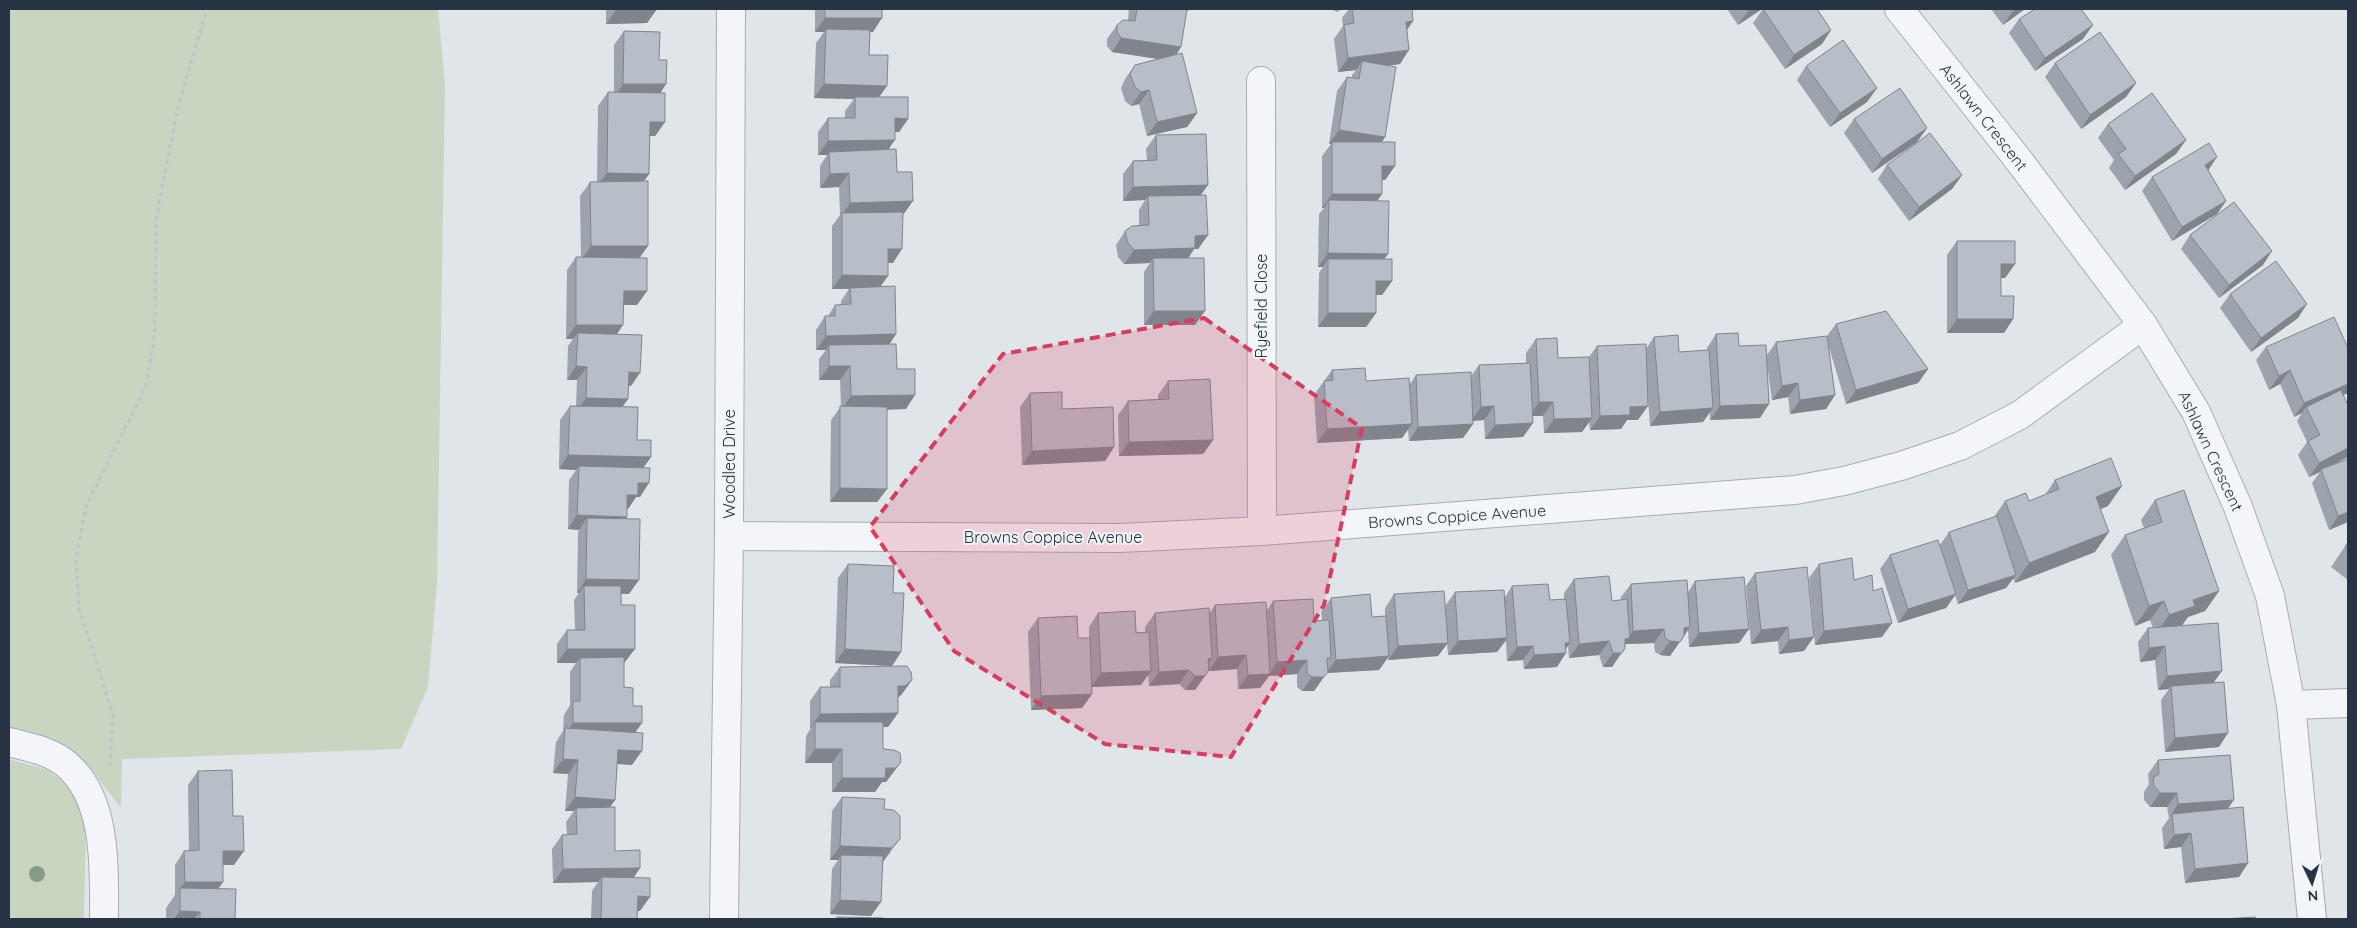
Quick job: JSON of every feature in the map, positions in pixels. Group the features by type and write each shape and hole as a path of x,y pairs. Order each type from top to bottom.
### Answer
{"street":[{"name":"Woodlea Drive","path":"724,919 729,536 731,9"},
{"name":"Ashlawn Crescent","path":"1899,9 2017,158 2143,325 2196,412 2238,507 2270,596 2290,705 2312,919"},
{"name":"Ryefield Close","path":"1261,81 1262,531"},
{"name":"Browns Coppice Avenue","path":"729,536 1120,538 1262,531 1795,490 1844,481 1902,466 1960,446 2020,415 2143,325"},
{"path":"2290,705 2348,703"},
{"path":"9,742 43,751 66,764 93,801 104,859 104,919"}],"path":[{"path":"110,772 113,714 79,608 76,558 86,506 146,386 155,333 156,219 178,106 206,9"}],"highlighted area":[{"path":"1204,318 1362,428 1324,605 1231,757 1105,744 954,651 870,527 1003,354"}],"green space":[{"path":"9,9 438,9 445,85 437,583 428,687 401,749 122,759 121,808 87,764 57,743 9,728"},
{"path":"9,759 48,770 70,788 86,824 84,919 9,919"}],"building":[{"path":"616,9 656,9 616,10"},
{"path":"825,9 882,9 882,18 825,18"},
{"path":"1137,9 1187,9 1181,47 1121,38 1117,32 1117,25 1123,20 1135,21"},
{"path":"1352,9 1412,9 1413,21 1406,22 1409,50 1348,58 1344,25 1354,23"},
{"path":"1763,9 1817,9 1831,30 1794,55"},
{"path":"2035,9 2081,9 2093,25 2045,58 2019,19"},
{"path":"826,29 870,30 869,55 888,55 887,86 824,84"},
{"path":"624,31 660,32 659,60 667,60 666,84 623,84"},
{"path":"2100,32 2136,83 2090,115 2055,63"},
{"path":"1843,40 1877,88 1840,113 1806,66"},
{"path":"1182,53 1197,113 1157,122 1149,90 1141,92 1135,87 1130,74 1135,65"},
{"path":"1362,61 1396,67 1385,137 1339,130 1347,77 1359,79"},
{"path":"1900,88 1927,128 1882,159 1854,119"},
{"path":"608,92 665,93 665,122 650,122 649,174 607,173"},
{"path":"2152,93 2186,140 2135,176 2118,154 2126,149 2108,124"},
{"path":"855,97 908,97 908,119 895,118 895,140 828,141 828,118 855,118"},
{"path":"1930,133 1962,175 1919,207 1887,165"},
{"path":"1206,134 1208,185 1133,187 1133,161 1157,160 1156,135"},
{"path":"1332,142 1395,142 1395,166 1382,166 1382,194 1332,194"},
{"path":"2209,143 2217,157 2205,165 2226,201 2182,227 2152,177"},
{"path":"896,149 897,172 912,172 913,201 850,203 849,173 830,174 829,152"},
{"path":"648,181 648,246 591,246 590,182"},
{"path":"1206,195 1208,235 1195,236 1195,248 1134,250 1128,243 1125,231 1132,226 1149,225 1148,196"},
{"path":"1329,200 1389,201 1388,254 1328,253"},
{"path":"2234,202 2272,251 2229,285 2190,235"},
{"path":"903,212 902,249 888,249 888,276 842,275 842,213"},
{"path":"1957,241 2015,241 2015,264 2001,264 2001,296 2014,296 2013,319 1957,319"},
{"path":"576,257 647,258 647,291 624,291 623,325 576,325"},
{"path":"1153,258 1204,258 1205,311 1154,311"},
{"path":"1328,259 1392,259 1392,281 1376,281 1376,313 1328,313"},
{"path":"2276,261 2307,304 2261,338 2230,294"},
{"path":"895,286 896,334 826,336 825,316 835,316 835,305 851,304 850,288"},
{"path":"1886,311 1928,369 1856,390 1836,324"},
{"path":"2334,317 2348,348 2348,384 2304,403 2290,370 2279,376 2266,347"},
{"path":"578,333 642,335 640,373 629,372 628,399 586,398 587,367 576,366"},
{"path":"1738,333 1739,346 1766,345 1769,404 1720,406 1716,334"},
{"path":"1678,335 1679,352 1709,350 1713,408 1660,412 1654,337"},
{"path":"1827,336 1835,395 1800,400 1798,383 1782,386 1776,342"},
{"path":"1557,338 1558,358 1589,357 1592,418 1554,419 1553,402 1539,402 1536,339"},
{"path":"896,344 897,369 915,369 915,395 851,396 850,366 829,366 829,345"},
{"path":"1646,344 1648,406 1630,407 1630,415 1600,416 1597,346"},
{"path":"1530,363 1533,423 1495,425 1494,406 1481,407 1479,365"},
{"path":"1365,368 1366,381 1409,378 1412,424 1327,429 1324,381 1333,380 1332,370"},
{"path":"1471,372 1473,424 1418,427 1416,375"},
{"path":"1210,379 1213,440 1129,442 1128,401 1169,399 1168,381"},
{"path":"2341,390 2348,405 2348,448 2319,463 2308,441 2320,435 2306,407"},
{"path":"1062,392 1062,409 1113,407 1114,447 1032,451 1030,393"},
{"path":"570,406 638,407 637,440 651,440 651,457 568,455"},
{"path":"840,406 887,407 887,489 840,488"},
{"path":"2111,458 2122,486 2096,497 2109,532 2029,563 2005,501 2026,493 2029,501 2059,489 2055,480"},
{"path":"2348,459 2348,512 2338,516 2321,469"},
{"path":"579,466 650,468 649,483 638,483 638,495 627,495 627,517 577,515"},
{"path":"2184,490 2219,591 2193,600 2195,606 2169,615 2164,601 2149,606 2125,535 2162,522 2155,500"},
{"path":"1997,516 2016,575 1968,590 1949,532"},
{"path":"587,518 640,519 639,580 586,579"},
{"path":"1938,540 1956,594 1908,609 1890,555"},
{"path":"1852,558 1854,580 1872,575 1873,591 1882,588 1892,623 1824,631 1819,564"},
{"path":"848,564 894,566 893,593 904,593 901,652 845,649"},
{"path":"1807,567 1814,637 1789,640 1788,627 1761,630 1755,573"},
{"path":"1609,576 1612,601 1627,599 1630,638 1625,639 1625,648 1622,653 1613,653 1609,641 1579,644 1574,579"},
{"path":"1744,577 1749,629 1699,633 1695,581"},
{"path":"1687,580 1690,627 1684,628 1684,636 1680,642 1670,641 1665,638 1664,629 1633,631 1631,584"},
{"path":"1548,584 1550,600 1566,599 1570,643 1565,643 1566,653 1534,655 1533,646 1517,647 1512,586"},
{"path":"584,586 621,586 621,605 635,605 635,649 567,649 567,630 585,630"},
{"path":"1504,590 1507,638 1458,641 1455,592"},
{"path":"1444,591 1448,643 1398,646 1394,594"},
{"path":"1370,594 1372,617 1386,616 1389,656 1336,660 1331,598"},
{"path":"1313,599 1314,621 1329,620 1331,658 1327,658 1328,672 1324,677 1312,677 1307,673 1307,660 1277,662 1273,601"},
{"path":"1266,602 1270,674 1248,675 1246,655 1218,657 1215,605"},
{"path":"1209,608 1212,658 1208,659 1209,670 1205,676 1195,676 1189,670 1159,672 1155,613"},
{"path":"1135,611 1136,633 1149,632 1151,671 1101,673 1098,613"},
{"path":"1077,616 1078,638 1090,638 1092,694 1041,696 1038,618"},
{"path":"2218,623 2222,671 2167,676 2165,646 2149,648 2148,628"},
{"path":"624,657 624,687 633,688 633,706 642,706 642,723 573,723 573,701 580,701 580,658"},
{"path":"907,666 911,672 912,680 905,686 898,686 898,713 820,714 820,687 840,687 840,667"},
{"path":"2224,682 2228,733 2175,738 2171,686"},
{"path":"815,722 883,722 883,749 894,750 900,753 901,762 896,768 886,768 885,778 842,778 842,749 815,749"},
{"path":"565,728 643,733 642,751 618,750 615,800 575,797 578,760 563,759"},
{"path":"2230,755 2234,800 2178,804 2177,793 2160,793 2154,786 2153,778 2159,774 2158,760"},
{"path":"232,770 233,816 243,816 244,851 223,851 223,882 185,882 184,851 199,850 198,771"},
{"path":"842,797 885,799 884,809 894,810 900,816 900,839 892,848 840,846"},
{"path":"615,807 615,851 640,850 640,868 563,869 562,835 577,834 576,808"},
{"path":"2243,807 2248,863 2195,869 2191,833 2174,835 2172,814"},
{"path":"841,855 883,856 881,902 840,900"},
{"path":"602,877 650,878 650,897 638,896 637,919 601,919"},
{"path":"180,888 236,889 235,919 200,919 200,912 180,911"},
{"path":"837,917 883,918 883,919 837,919"},
{"path":"2255,917 2256,919 2225,919"}]}
